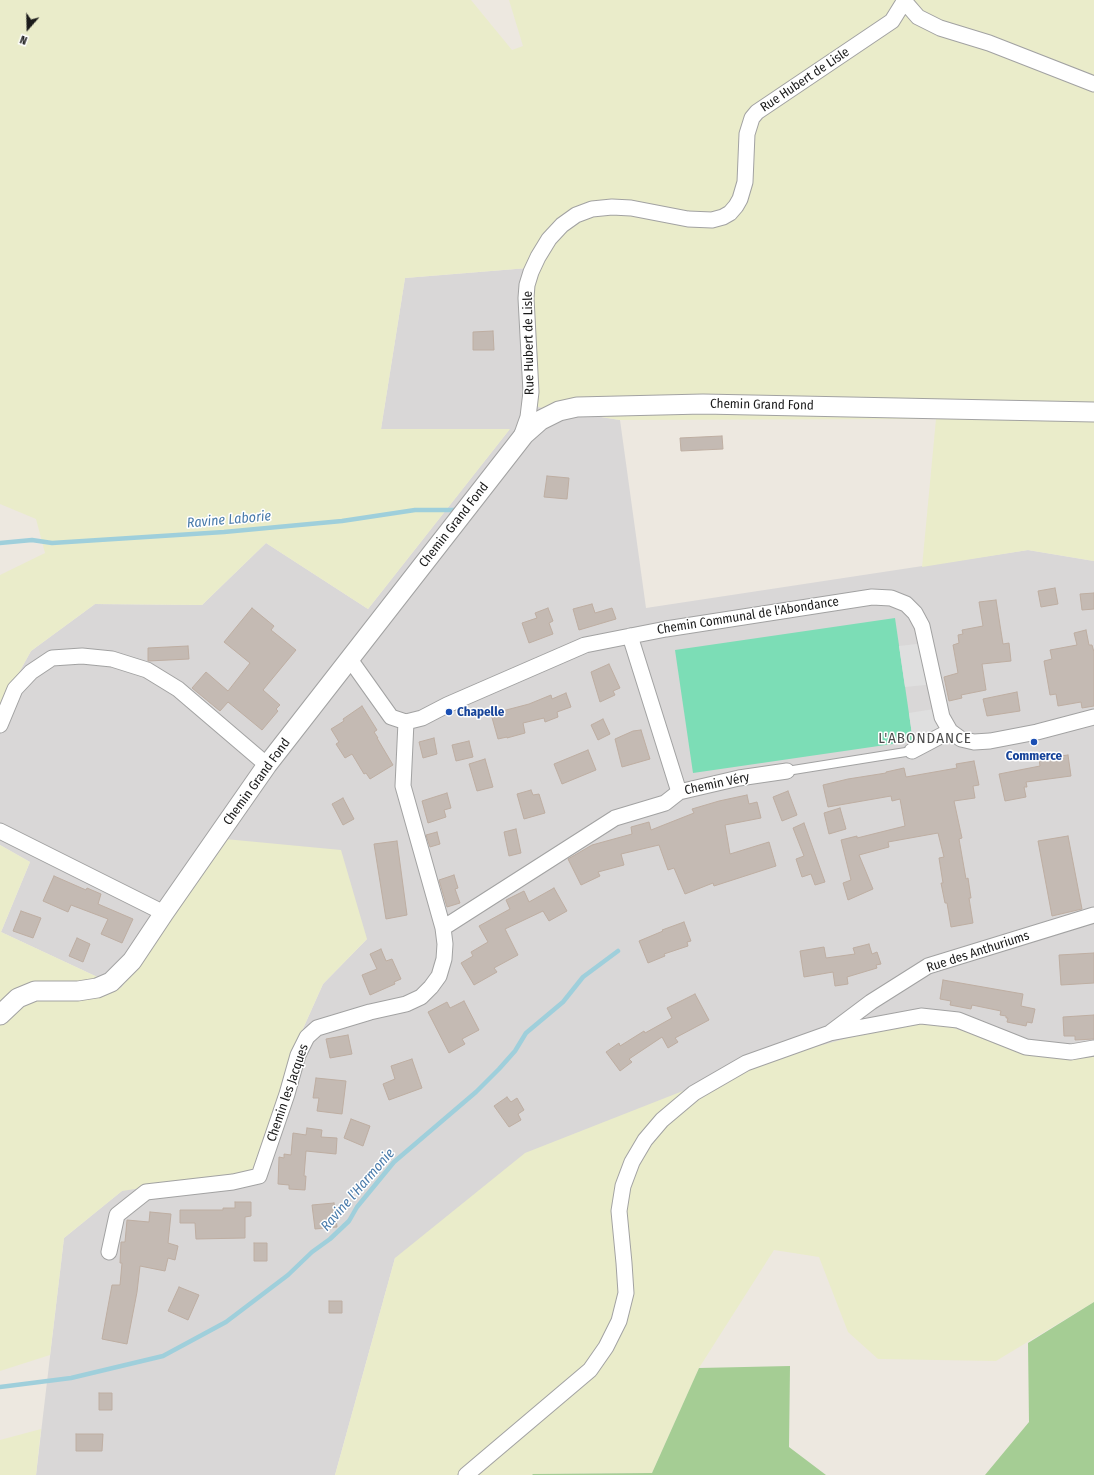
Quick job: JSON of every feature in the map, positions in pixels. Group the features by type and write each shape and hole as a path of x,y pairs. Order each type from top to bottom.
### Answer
{"street":[{"path":"905,1 918,17 940,28 989,43 1094,84"},
{"name":"Rue Hubert de Lisle","path":"524,435 522,434 528,417 531,392 526,298 527,285 538,257 549,239 562,225 576,215 598,208 612,206 631,208 688,219 712,220 730,213 740,199 745,182 748,134 752,118 757,112 892,21 905,1"},
{"name":"Chemin Grand Fond","path":"0,1015 18,998 35,992 78,991 97,988 111,982 132,961 268,765 347,661 524,435 541,420 559,411 577,407 703,404 1094,412"},
{"name":"Chemin Communal de l'Abondance","path":"406,722 422,718 585,646 674,627 872,597 891,598 906,604 915,613 922,626 942,717 950,731"},
{"path":"630,636 679,792"},
{"path":"0,725 16,689 31,672 52,658 82,656 112,659 147,670 178,690 268,765"},
{"path":"347,661 354,665 391,717 406,722"},
{"path":"950,731 961,739 974,742 990,741 1037,732 1094,717"},
{"name":"Chemin les Jacques","path":"109,1252 117,1216 146,1192 233,1182 259,1176 287,1094 298,1055 307,1037 317,1028 370,1012 406,1004 420,997 431,987 439,976 444,959 445,944 443,928 403,786 406,722"},
{"name":"Chemin Véry","path":"912,751 950,731"},
{"name":"Chemin Véry","path":"443,928 615,818 665,803 679,792 739,778 787,771"},
{"path":"0,831 164,913"},
{"name":"Rue des Anthuriums","path":"830,1033 871,1002 928,966 1094,915"},
{"path":"466,1475 590,1370 606,1347 618,1321 626,1293 619,1212 623,1186 632,1162 644,1140 662,1120 694,1094 746,1063 830,1033 921,1016 958,1020 1026,1047 1071,1052 1094,1048"}],"lane":[{"name":"Chemin Véry","path":"787,771 912,751"}],"shaded area":[{"path":"528,268 538,407 620,420 646,608 1028,550 1094,561 1094,1057 1069,1058 395,1258 335,1475 36,1475 64,1238 123,1190 252,1170 302,1031 323,984 367,939 225,839 121,988 1,932 30,862 0,845 0,707 31,651 95,604 202,605 266,543 368,609 509,430 381,429 405,278"},
{"path":"925,643 935,684 905,687 899,646"},
{"path":"940,708 946,727 912,735 909,713"}],"green space":[{"path":"0,0 471,0 512,50 523,46 509,0 1094,0 1094,561 1028,550 922,567 936,419 620,420 538,407 528,268 405,278 381,429 510,429 368,609 266,543 202,605 95,604 31,651 0,707 0,575 45,553 36,519 0,504"},
{"path":"895,618 913,741 693,773 675,650"},
{"path":"225,839 341,850 367,939 323,984 302,1031 252,1171 122,1191 64,1238 50,1355 0,1371 0,845 30,862 1,932 121,988"},
{"path":"921,1018 1022,1049 1069,1058 1094,1057 1094,1302 996,1361 878,1359 848,1332 819,1257 774,1250 699,1368 652,1473 532,1475 335,1475 395,1258 525,1153 749,1065"},
{"path":"1094,1302 1094,1475 985,1475 1029,1422 1028,1343"},
{"path":"790,1366 789,1447 826,1475 532,1475 652,1473 699,1368"},
{"path":"41,1429 36,1475 0,1475 0,1440"}],"building":[{"path":"493,331 494,350 473,350 473,332"},
{"path":"722,436 723,449 681,451 680,438"},
{"path":"547,476 569,478 567,499 544,497"},
{"path":"1055,588 1058,604 1041,607 1038,591"},
{"path":"1094,593 1094,609 1082,610 1080,594"},
{"path":"996,600 1003,644 1009,643 1011,661 982,664 986,690 961,695 962,698 949,701 944,677 958,673 953,645 959,643 958,635 963,634 962,630 983,626 979,602"},
{"path":"592,604 595,613 612,608 616,619 579,630 573,609"},
{"path":"252,608 274,626 271,630 296,650 263,690 280,705 276,709 278,711 262,730 228,702 220,711 192,688 206,672 228,691 250,663 224,642"},
{"path":"548,608 553,621 549,623 553,634 529,643 522,623 537,618 535,613"},
{"path":"1086,630 1089,645 1092,645 1094,652 1094,706 1082,708 1081,702 1058,706 1056,694 1050,695 1044,661 1052,659 1050,650 1077,645 1074,633"},
{"path":"188,646 189,659 148,661 148,648"},
{"path":"609,664 620,688 613,691 615,695 600,702 591,672"},
{"path":"1017,692 1020,711 987,716 983,699"},
{"path":"566,693 571,707 557,712 558,717 545,722 544,718 523,723 525,733 498,739 491,714 529,704 551,695 552,699"},
{"path":"362,706 377,730 374,732 393,765 370,779 366,773 364,774 352,754 345,758 336,744 339,742 331,729 344,721 343,719"},
{"path":"603,719 610,734 598,740 591,725"},
{"path":"641,730 650,759 622,767 615,739 633,731"},
{"path":"434,738 437,754 423,758 419,742"},
{"path":"469,741 473,757 456,761 452,745"},
{"path":"588,750 596,770 562,784 554,764"},
{"path":"1068,755 1071,776 1026,782 1027,787 1024,787 1026,797 1005,801 999,774 1040,766 1039,759"},
{"path":"485,759 493,787 477,791 469,764"},
{"path":"974,761 979,785 973,786 975,798 954,801 962,838 959,839 966,879 968,878 971,898 969,898 973,923 951,927 947,903 945,903 941,883 943,883 939,858 944,857 938,833 888,842 889,847 859,855 873,889 848,900 843,883 851,880 841,840 857,836 857,838 905,826 900,799 892,801 891,796 828,807 823,785 904,768 906,777 957,768 956,764"},
{"path":"531,790 533,795 539,794 545,813 524,819 517,794"},
{"path":"788,791 797,815 782,821 773,797"},
{"path":"447,793 451,808 444,810 446,817 428,823 422,801"},
{"path":"747,795 749,804 757,802 761,818 725,825 730,854 769,842 776,866 714,886 713,883 685,894 674,868 668,870 659,845 621,854 624,865 598,872 600,876 581,885 568,859 592,845 632,834 631,827 649,822 651,830 694,813 692,809"},
{"path":"343,798 354,819 343,825 332,804"},
{"path":"840,808 846,829 829,834 824,813"},
{"path":"804,823 825,882 815,885 811,874 802,877 796,859 804,856 793,828"},
{"path":"516,829 521,853 509,856 504,832"},
{"path":"437,832 440,844 430,847 426,835"},
{"path":"1068,836 1082,909 1052,916 1038,841"},
{"path":"397,841 407,915 386,919 374,844"},
{"path":"454,875 458,888 455,889 460,903 447,907 439,880"},
{"path":"54,876 86,890 87,888 101,894 98,904 133,919 122,943 101,934 108,919 71,905 68,912 43,901"},
{"path":"554,888 567,911 549,921 543,911 505,929 518,955 494,968 497,972 474,985 461,963 473,956 471,952 488,942 479,926 510,909 506,900 524,891 529,902"},
{"path":"21,911 41,918 33,938 13,931"},
{"path":"684,922 691,941 687,942 688,946 664,954 665,956 648,963 639,941"},
{"path":"77,938 90,944 83,962 69,956"},
{"path":"869,944 872,954 877,952 881,964 876,965 877,968 847,977 848,984 835,986 833,972 804,977 800,951 824,947 826,958 855,954 853,948"},
{"path":"381,949 386,961 392,959 401,979 394,982 395,984 370,995 362,975 377,969 370,954"},
{"path":"1094,953 1094,983 1061,985 1059,955"},
{"path":"943,980 1023,994 1021,1006 1035,1009 1032,1023 1027,1022 1026,1026 1007,1022 1008,1018 1006,1018 1006,1016 1000,1015 1001,1011 972,1005 971,1009 950,1005 951,1001 940,999"},
{"path":"695,994 709,1020 675,1038 678,1042 668,1048 662,1037 629,1059 632,1062 620,1071 606,1052 619,1043 620,1046 644,1031 645,1033 672,1018 667,1008"},
{"path":"464,1001 479,1030 462,1039 465,1044 449,1053 428,1012 447,1002 450,1008"},
{"path":"1094,1015 1094,1039 1075,1040 1075,1036 1064,1036 1063,1017"},
{"path":"348,1035 352,1054 330,1058 326,1039"},
{"path":"412,1059 422,1088 389,1100 383,1084 395,1079 391,1066"},
{"path":"316,1078 346,1081 342,1114 317,1111 319,1098 313,1098"},
{"path":"507,1097 511,1102 517,1098 524,1110 518,1114 521,1120 509,1127 494,1106"},
{"path":"351,1119 370,1126 363,1146 344,1138"},
{"path":"307,1128 322,1130 321,1137 337,1138 336,1154 306,1151 304,1176 306,1176 305,1190 289,1189 289,1185 278,1184 279,1157 284,1158 284,1154 291,1155 293,1133 306,1135"},
{"path":"235,1202 251,1202 251,1216 245,1217 245,1238 196,1239 195,1223 180,1223 180,1210 223,1210 223,1208 235,1208"},
{"path":"334,1203 337,1227 315,1229 312,1205"},
{"path":"150,1212 171,1214 168,1243 178,1246 175,1260 168,1258 165,1271 140,1266 137,1292 127,1344 102,1339 112,1285 120,1285 122,1263 120,1263 121,1242 125,1242 127,1220 149,1222"},
{"path":"254,1243 267,1243 267,1261 254,1261"},
{"path":"179,1287 199,1295 188,1320 168,1311"},
{"path":"329,1301 342,1301 342,1313 329,1313"},
{"path":"99,1393 112,1393 112,1410 99,1410"},
{"path":"76,1434 103,1434 102,1451 76,1451"}],"waterway":[{"name":"Ravine Laborie","path":"0,543 32,540 52,543 224,532 342,521 415,510 459,510"},
{"name":"Ravine l'Harmonie","path":"0,1387 71,1378 163,1356 226,1322 288,1275 312,1252 330,1239 349,1221 357,1207 394,1162 476,1092 515,1051 526,1033 563,1002 583,977 618,951"}],"place":[{"name":"Chapelle","path":"449,712"},
{"name":"Commerce","path":"1034,742"}],"district":[{"name":"L'ABONDANCE","path":"925,739"}]}
